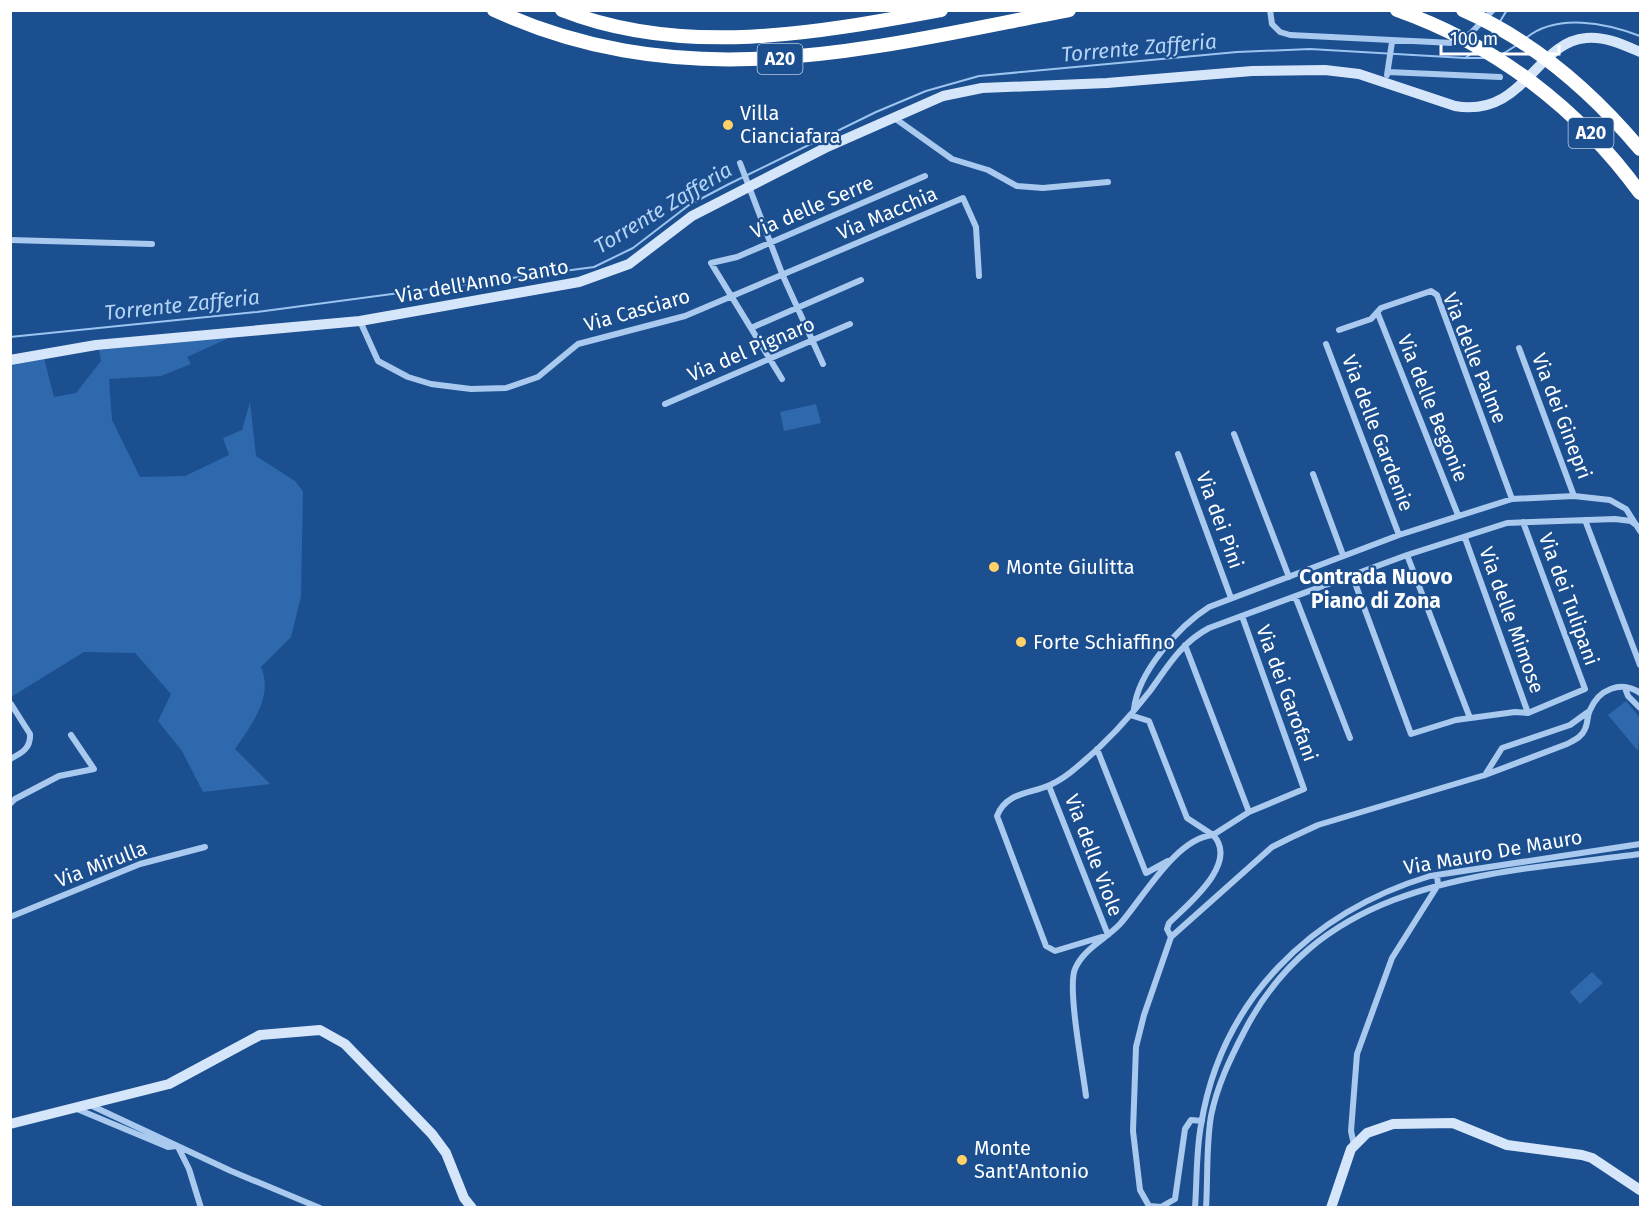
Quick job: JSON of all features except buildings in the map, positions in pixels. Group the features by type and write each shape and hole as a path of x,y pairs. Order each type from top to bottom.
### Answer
{"highway":[{"name":"A20","path":"494,10 564,36 610,48 670,58 741,61 791,58 855,50 1069,10"},
{"name":"A20","path":"562,10 618,26 655,32 738,38 817,32 941,10"},
{"name":"A20","path":"1397,10 1455,35 1532,82 1587,129 1641,193"},
{"name":"A20","path":"1469,13 1552,64 1586,92 1641,149"}],"street":[{"path":"1270,10 1272,24 1285,34 1392,44 1461,41 1493,10"},
{"name":"Via dell'Anno Santo","path":"10,360 96,345 360,321 509,296 602,275 639,258 692,216 746,186 892,117 943,96 994,87 1050,86 1252,71 1338,70 1387,75 1455,106 1481,107 1506,96 1558,51 1580,39 1603,39 1641,52"},
{"path":"1392,44 1387,75 1500,77"},
{"path":"892,117 952,159 988,170 1017,186 1043,188 1108,182"},
{"path":"740,163 746,186 783,276 823,364"},
{"name":"Via delle Serre","path":"730,298 711,263 737,257 925,176"},
{"name":"Via Macchia","path":"783,276 963,198 976,227 979,276"},
{"path":"10,240 152,244"},
{"name":"Via Casciaro","path":"360,321 375,357 390,369 431,384 471,389 498,388 524,383 538,377 575,346 582,343 675,320 783,276"},
{"path":"751,328 861,280"},
{"name":"Via delle Palme","path":"1339,330 1371,319 1378,314 1381,308 1425,292 1431,291 1437,295 1512,498"},
{"path":"730,298 782,379"},
{"name":"Via delle Begonie","path":"1378,314 1458,515"},
{"name":"Via del Pignaro","path":"665,404 850,324"},
{"name":"Via delle Gardenie","path":"1326,344 1399,535"},
{"name":"Via dei Ginepri","path":"1519,348 1574,496"},
{"path":"1234,434 1289,577"},
{"name":"Via dei Pini","path":"1178,454 1231,598"},
{"path":"1312,474 1343,555"},
{"path":"1132,712 1139,689 1172,638 1196,615 1231,598 1343,555 1512,498 1574,496 1610,500 1626,509 1640,529"},
{"path":"1108,935 1055,951 1046,946 997,816 1001,806 1009,799 1049,786 1077,767 1097,749 1132,712 1175,654 1185,645 1209,628 1407,555 1507,523 1624,519 1640,529"},
{"path":"1585,520 1641,665"},
{"name":"Via dei Tulipani","path":"1522,522 1585,688 1528,712"},
{"name":"Via delle Mimose","path":"1465,538 1528,712"},
{"path":"1407,555 1470,718"},
{"path":"1352,575 1411,734 1470,718 1528,712"},
{"path":"1295,596 1350,738"},
{"name":"Via dei Garofani","path":"1242,616 1304,789 1248,812"},
{"path":"1097,749 1146,873 1176,857 1203,836 1214,836 1248,812 1185,645"},
{"path":"1202,1121 1191,1120 1185,1130 1175,1199 1161,1208 1149,1206 1140,1190 1133,1131 1136,1047 1144,1015 1172,937 1272,847 1326,823 1485,775 1577,738 1585,729 1595,700 1608,689 1625,688 1641,693"},
{"path":"1625,688 1628,696 1641,708"},
{"path":"10,759 26,748 30,739 30,734 11,704"},
{"path":"1132,712 1149,721 1187,818 1219,841 1221,855 1212,879 1169,923 1167,929 1172,937"},
{"path":"1485,775 1502,748 1570,725 1589,712"},
{"path":"10,804 58,776 94,769 71,735"},
{"name":"Via delle Viole","path":"1049,786 1108,935"},
{"name":"Via Mauro De Mauro","path":"1195,1208 1202,1121 1210,1086 1237,1023 1265,980 1320,929 1350,909 1398,886 1437,875 1641,844"},
{"name":"Via Mirulla","path":"10,917 140,864 205,848"},
{"name":"Via Mauro De Mauro","path":"1206,1208 1209,1132 1217,1093 1237,1045 1263,1000 1293,964 1345,923 1388,900 1438,885 1641,854"},
{"path":"1086,1096 1073,994 1074,969 1093,945 1108,935 1176,857"},
{"path":"1354,1145 1351,1131 1357,1054 1392,958 1438,885 1437,875"},
{"path":"10,1124 179,1080 260,1035 314,1029 328,1032 350,1049 437,1140 449,1161 460,1192 472,1208"},
{"path":"89,1104 177,1146 320,1208"},
{"path":"74,1108 168,1147 177,1146"},
{"path":"1331,1208 1348,1155 1354,1145 1367,1133 1393,1124 1453,1123 1507,1145 1592,1158 1641,1190"},
{"path":"177,1146 189,1168 201,1208"}],"shaded area":[{"path":"231,337 187,357 191,364 161,376 109,379 112,420 140,477 185,476 229,455 223,438 242,430 250,402 256,456 295,481 303,491 301,597 291,637 261,667 265,689 263,700 254,720 235,749 270,784 203,792 182,751 158,721 171,694 135,653 84,652 11,697 11,364 44,358 54,397 76,393 101,361 99,350"},
{"path":"816,404 821,423 784,431 780,412"},
{"path":"1626,701 1640,718 1638,751 1608,715"},
{"path":"1592,972 1603,983 1580,1004 1570,992"}],"waterway":[{"name":"Torrente Zafferia","path":"1499,23 1507,10"},
{"path":"1526,38 1538,30 1567,23 1597,24 1640,36"},
{"name":"Torrente Zafferia","path":"1483,45 1494,31"},
{"path":"1501,55 1517,45"},
{"name":"Torrente Zafferia","path":"10,337 257,312 594,267 633,248 689,205 729,184 876,112 926,91 979,76 1237,52 1310,49 1465,58 1474,52"},
{"path":"1466,58 1484,58"}],"place":[{"name":"Villa Cianciafara","path":"728,125"},
{"name":"Monte Giulitta","path":"994,567"},
{"name":"Forte Schiaffino","path":"1021,642"},
{"name":"Monte Sant'Antonio","path":"962,1160"}],"district":[{"name":"Contrada Nuovo Piano di Zona","path":"1376,589"}]}
